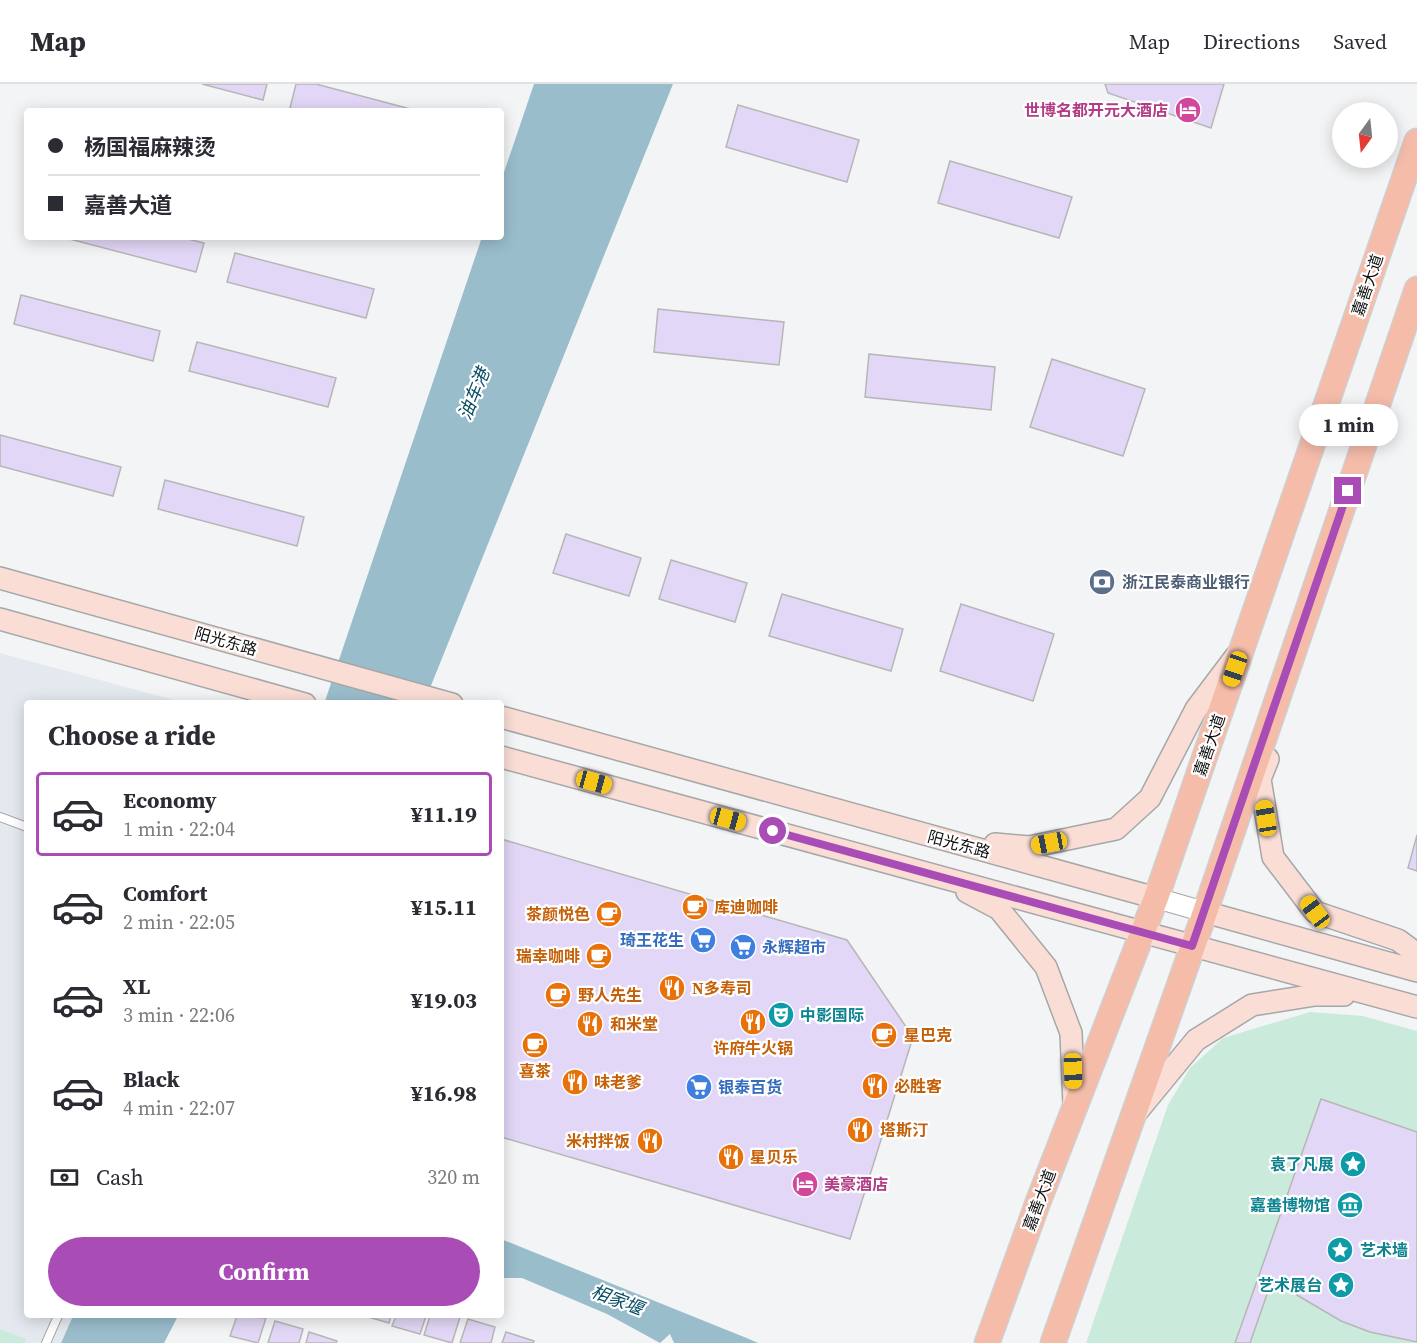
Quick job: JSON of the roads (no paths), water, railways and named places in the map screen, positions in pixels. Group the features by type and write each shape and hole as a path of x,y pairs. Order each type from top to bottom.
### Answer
{"main road":[{"name":"嘉善大道","path":"987,1343 1156,898 1417,141"},
{"path":"1053,1343 1205,912 1417,289"},
{"name":"阳光东路","path":"0,578 438,700"},
{"path":"0,619 291,700"},
{"path":"941,839 1029,847 1116,829 1150,798 1196,709 1242,649"},
{"path":"1274,712 1278,731 1260,779 1273,857 1315,912 1398,940 1417,954"},
{"name":"阳光东路","path":"504,718 1156,898"},
{"path":"504,758 1417,1007"},
{"path":"929,873 999,909 1046,966 1071,1033 1074,1109"},
{"name":"阳光东路","path":"1205,912 1417,971"},
{"path":"1132,1119 1196,1040 1252,1005 1315,995 1375,995"}],"street":[{"name":"阳光东路","path":"1156,898 1205,912"}],"lane":[{"path":"0,817 24,826"},
{"path":"46,1343 57,1318"}],"water":[{"name":"油车港","path":"534,84 673,84 425,700 325,700 481,240 504,240 504,172"},
{"name":"相家堰","path":"504,1240 758,1343 674,1343 670,1334 660,1343 607,1314 522,1278 504,1278"},
{"path":"72,1318 177,1318 164,1343 61,1343"}],"place":[{"name":"世博名都开元大酒店","path":"1188,110"},
{"name":"浙江民泰商业银行","path":"1102,582"},
{"name":"库迪咖啡","path":"695,907"},
{"name":"茶颜悦色","path":"609,914"},
{"name":"琦王花生","path":"703,940"},
{"name":"永辉超市","path":"743,947"},
{"name":"瑞幸咖啡","path":"599,956"},
{"name":"N多寿司","path":"672,988"},
{"name":"野人先生","path":"558,995"},
{"name":"中影国际","path":"781,1015"},
{"name":"许府牛火锅","path":"753,1022"},
{"name":"和米堂","path":"590,1024"},
{"name":"星巴克","path":"884,1035"},
{"name":"喜茶","path":"535,1045"},
{"name":"味老爹","path":"575,1082"},
{"name":"必胜客","path":"875,1086"},
{"name":"银泰百货","path":"699,1087"},
{"name":"塔斯汀","path":"860,1130"},
{"name":"米村拌饭","path":"650,1141"},
{"name":"星贝乐","path":"731,1157"},
{"name":"袁了凡展","path":"1353,1164"},
{"name":"美豪酒店","path":"805,1184"},
{"name":"嘉善博物馆","path":"1350,1205"},
{"name":"艺术墙","path":"1340,1250"},
{"name":"艺术展台","path":"1341,1285"}]}
